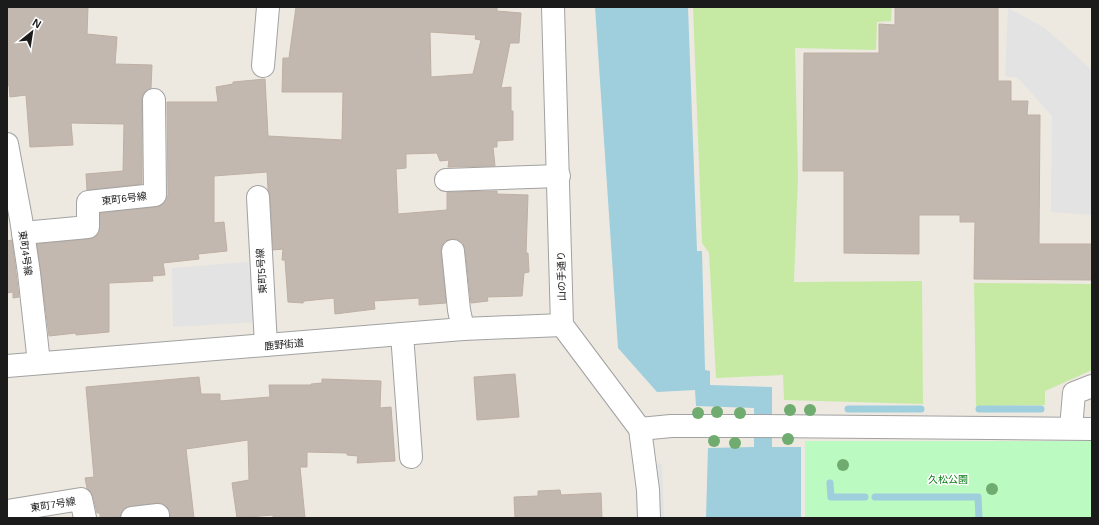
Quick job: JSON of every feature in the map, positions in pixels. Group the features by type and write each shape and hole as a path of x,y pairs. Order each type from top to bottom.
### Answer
{"street":[{"path":"263,66 268,7"},
{"name":"山の手通り","path":"553,7 559,176 562,325"},
{"name":"東町6号線","path":"23,233 88,227 88,202 155,195 154,100"},
{"name":"東町4号線","path":"7,144 23,233 38,364"},
{"path":"446,180 559,176"},
{"name":"東町5号線","path":"258,197 266,345"},
{"path":"454,251 459,310 463,329"},
{"path":"562,325 640,429 648,490 649,518"},
{"name":"鹿野街道","path":"7,366 463,329 562,325"},
{"path":"402,334 411,457"},
{"path":"640,429 671,426 1081,428 1074,393 1092,386"},
{"name":"東町7号線","path":"7,511 81,499 85,518"},
{"path":"132,518 158,515 158,518"}],"green space":[{"path":"693,7 892,7 891,21 877,22 876,50 795,48 798,177 794,282 922,281 923,404 784,400 783,375 716,378 709,253 702,243"},
{"path":"974,283 1092,284 1092,370 1045,391 1045,405 976,406"},
{"name":"久松公園","path":"805,441 1092,441 1092,518 805,518"}],"shaded area":[{"path":"1008,8 1045,28 1092,70 1092,215 1051,212 1052,116 1018,78 1005,76"},
{"path":"248,262 256,322 173,327 172,268"},
{"path":"657,463 662,464 664,518 658,518"}],"water":[{"path":"595,7 688,7 697,251 702,251 705,370 710,371 710,385 772,387 772,447 801,447 801,518 706,518 708,448 754,447 754,408 696,406 695,390 657,392 618,348"}],"building":[{"path":"7,7 88,7 87,34 117,37 115,64 152,65 151,88 143,94 142,100 142,184 87,190 86,174 123,171 124,124 71,123 73,145 30,147 26,95 10,97 9,85 7,85"},
{"path":"296,7 497,7 497,11 521,13 519,43 510,43 501,88 511,87 513,140 497,141 497,147 493,147 495,166 448,167 449,160 440,161 437,153 406,154 406,168 396,169 398,214 447,210 447,192 497,191 497,194 528,195 526,253 528,253 529,272 524,273 522,296 487,297 488,301 471,303 465,249 463,243 452,239 445,241 441,252 446,303 419,305 419,298 374,301 375,309 335,314 334,298 304,301 303,303 288,302 285,260 282,260 283,249 273,250 267,172 214,176 214,223 224,222 227,251 198,254 199,259 163,263 165,275 152,276 153,281 109,283 109,332 49,336 37,244 90,239 99,233 100,213 156,207 162,205 168,195 167,102 218,102 216,87 233,84 233,82 265,79 268,136 342,140 343,92 282,92 283,58 289,58","holes":["430,32 476,35 475,39 481,40 473,74 431,77"]},
{"path":"895,7 998,7 998,81 1011,81 1011,101 1028,101 1027,115 1040,115 1039,244 1092,244 1092,280 974,279 975,222 960,222 960,215 919,215 919,254 844,253 844,171 803,171 804,53 879,53 879,24 895,25"},
{"path":"12,240 19,297 13,298 13,292 7,293 7,241"},
{"path":"515,374 519,417 477,420 474,377"},
{"path":"199,377 201,394 220,394 220,401 270,397 269,385 311,385 322,383 322,379 381,381 380,408 391,407 395,461 357,463 358,456 347,455 347,453 307,452 307,467 300,467 305,518 273,518 273,515 237,518 232,483 249,480 248,440 186,449 194,518 170,518 168,508 163,504 157,503 125,508 121,513 120,518 100,518 100,513 97,513 93,496 87,488 85,478 94,477 86,387"},
{"path":"560,490 561,495 601,493 602,518 515,518 514,497 538,496 538,491"}],"waterway":[{"path":"848,409 921,409"},
{"path":"979,409 1041,409"},
{"path":"830,483 831,497 865,497"},
{"path":"875,497 978,497 979,518"}]}
